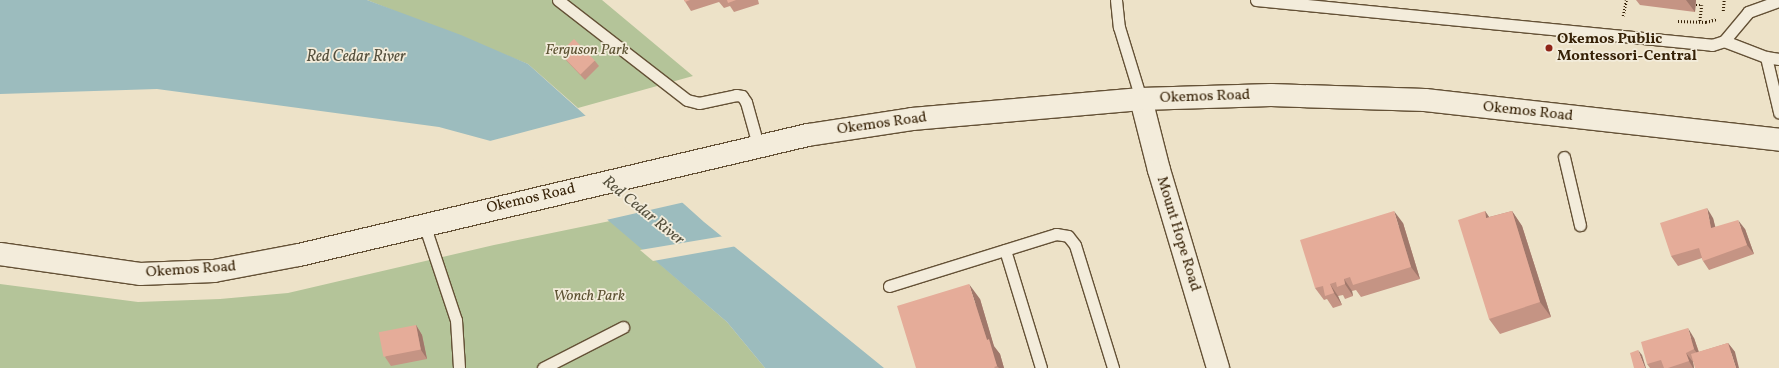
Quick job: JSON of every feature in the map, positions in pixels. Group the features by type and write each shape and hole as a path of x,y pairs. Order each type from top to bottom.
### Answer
{"main road":[{"name":"Okemos Road","path":"0,254 140,274 214,271 299,255 758,145 912,119 1141,99 1271,95 1425,100 1779,140"},
{"name":"Mount Hope Road","path":"1141,99 1159,170 1218,368"}],"lane":[{"path":"558,0 688,100 699,103 736,95 742,96 746,102 758,145"},
{"path":"1116,0 1120,27 1141,99"},
{"path":"1256,0 1616,37 1712,44 1724,41 1766,57 1779,58"},
{"path":"1724,41 1748,12 1779,1"},
{"path":"1766,57 1779,112"},
{"path":"1564,157 1580,225"},
{"path":"424,224 456,320 460,368"},
{"path":"890,286 1056,234 1062,234 1072,240 1113,368"},
{"path":"1005,250 1041,368"},
{"path":"543,368 624,327"}],"path":[{"path":"1623,16 1626,0"},
{"path":"1696,5 1702,6 1700,22"}],"green space":[{"name":"Ferguson Park","path":"367,0 602,0 693,76 578,108 528,64"},
{"name":"Wonch Park","path":"610,221 727,322 765,368 0,368 0,284 138,302 220,299 288,293 494,245"}],"water":[{"name":"Red Cedar River","path":"0,0 367,0 461,35 528,64 704,222 884,368 765,368 727,322 527,151 439,127 157,89 0,94"}],"pier":[{"path":"588,115 685,202 606,220 526,153 486,142"},
{"path":"724,236 737,246 653,261 640,250"}],"building":[{"path":"727,0 736,0 728,3"},
{"path":"574,39 595,61 580,74 560,53"},
{"path":"1707,208 1711,228 1738,220 1747,245 1703,261 1699,248 1671,256 1660,223"},
{"path":"1394,211 1411,267 1353,285 1350,277 1344,279 1345,284 1337,287 1336,282 1330,284 1334,293 1325,296 1323,286 1315,288 1300,240"},
{"path":"1485,211 1486,218 1512,211 1540,302 1489,319 1458,220"},
{"path":"969,284 997,366 994,367 995,368 916,368 897,306"},
{"path":"416,325 421,350 383,357 379,332"},
{"path":"1688,328 1694,349 1686,353 1689,361 1668,368 1664,368 1661,360 1647,364 1641,342"},
{"path":"1728,343 1736,368 1695,368 1691,354"},
{"path":"1638,350 1645,368 1634,368 1630,353"}],"place":[{"name":"Okemos Public Montessori-Central","path":"1549,48"}]}
